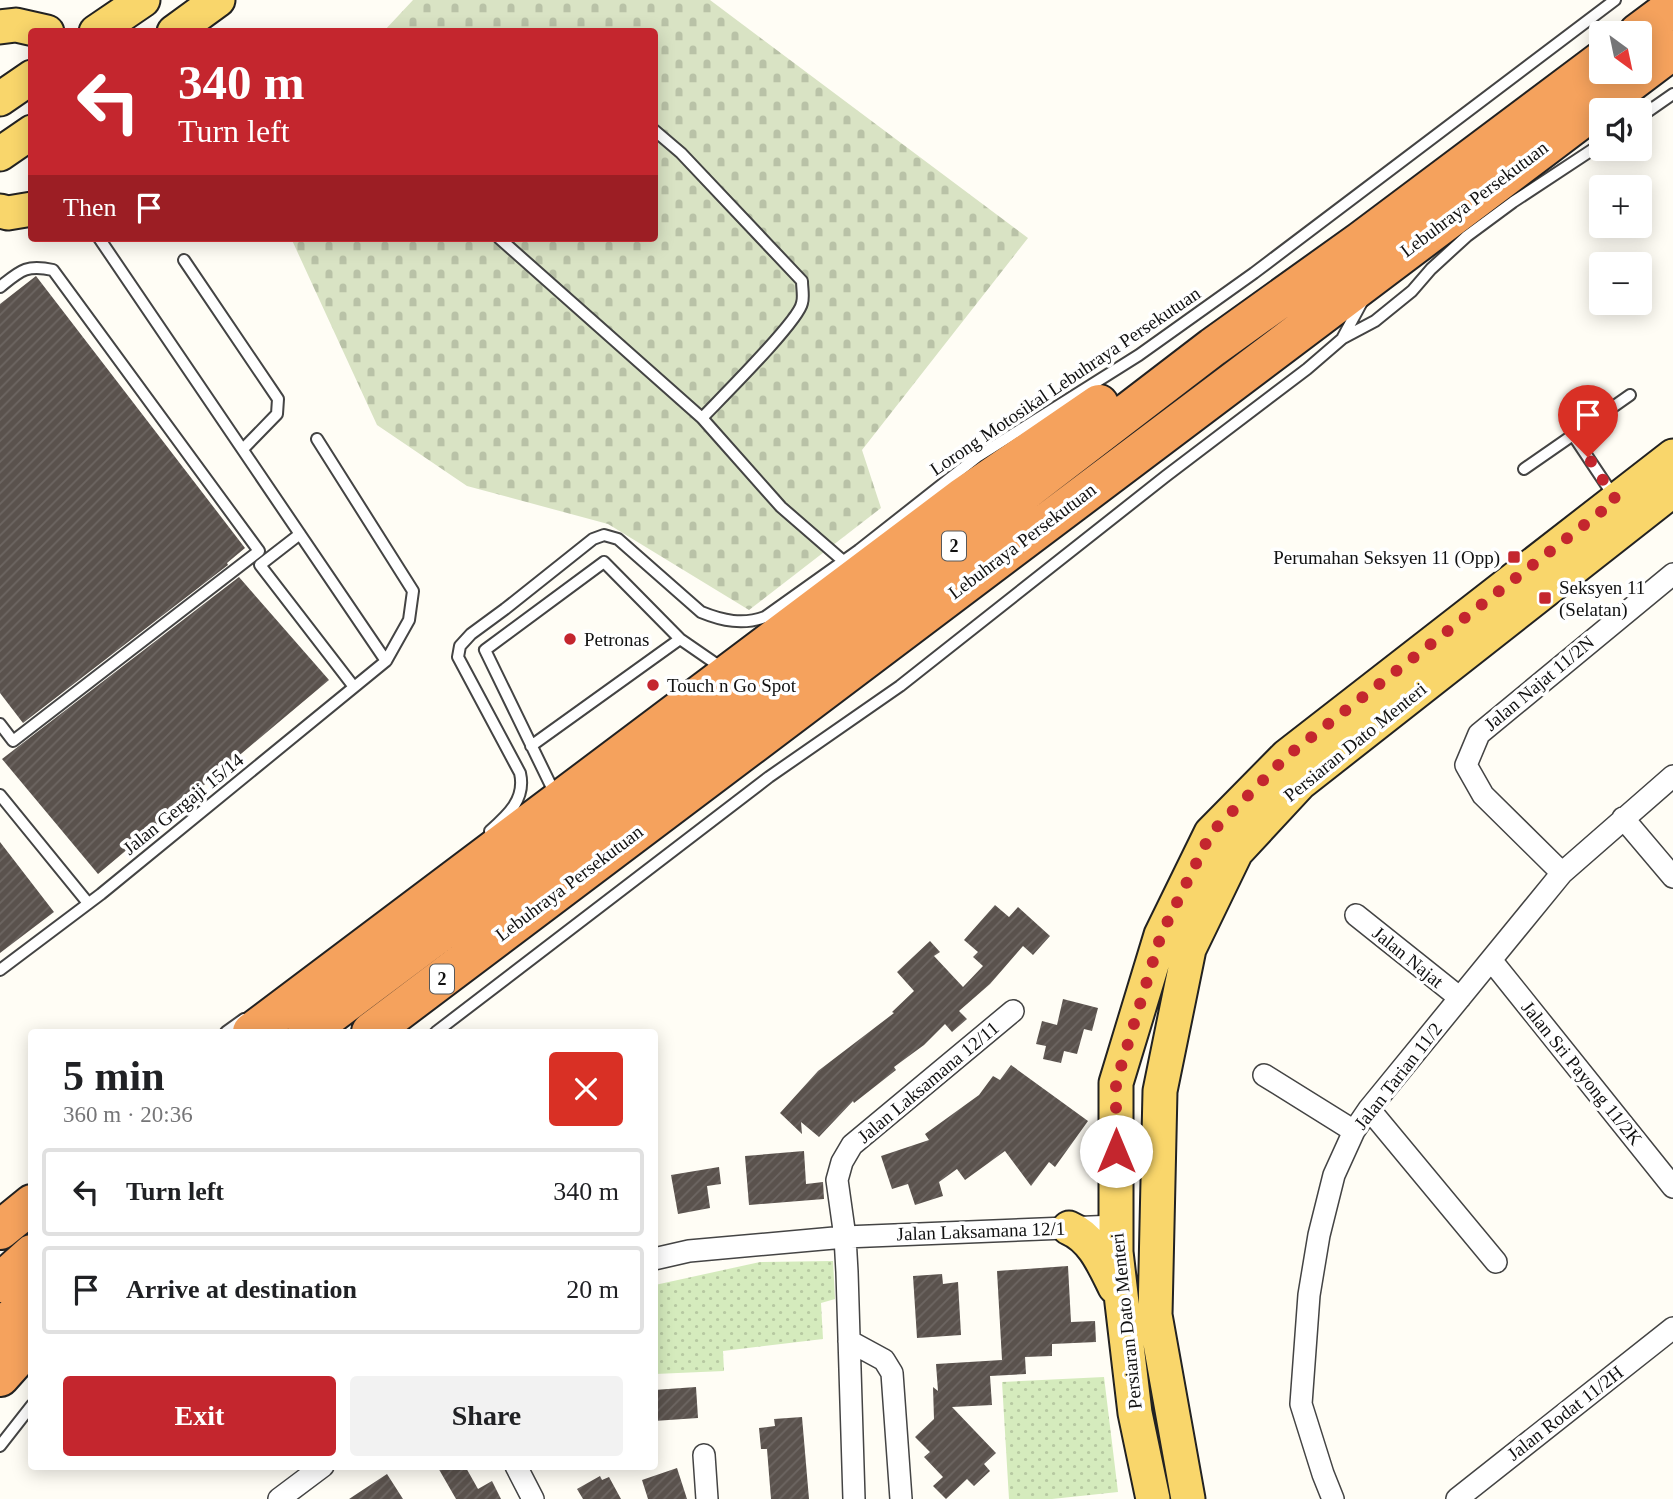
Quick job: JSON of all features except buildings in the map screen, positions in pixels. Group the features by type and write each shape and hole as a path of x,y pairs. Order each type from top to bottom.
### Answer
{"highway":[{"path":"1652,23 1673,7"},
{"name":"Lebuhraya Persekutuan","path":"375,1029 1673,50"},
{"name":"Lebuhraya Persekutuan","path":"311,1029 883,600 1213,347 1589,70"},
{"path":"250,1024 559,802 729,672 851,568 963,497 1177,352 1213,347"},
{"path":"0,1230 28,1207"},
{"path":"0,1330 28,1247"},
{"path":"0,1377 28,1346"}],"main road":[{"path":"102,28 143,0"},
{"path":"180,28 218,0"},
{"path":"0,27 16,25 29,28"},
{"path":"0,99 28,80"},
{"path":"0,154 28,135"},
{"path":"0,211 8,213 28,210"},
{"name":"Persiaran Dato Menteri","path":"1153,1499 1135,1413 1116,1252 1098,1219 1116,1083 1161,935 1211,833 1287,756 1673,457"},
{"name":"Persiaran Dato Menteri","path":"1188,1499 1155,1315 1160,1091 1189,949 1236,852 1300,783 1673,490"},
{"path":"1121,1298 1100,1256 1081,1233 1098,1219 1132,1202 1160,1104"},
{"path":"1098,1219 1129,1232 1140,1249 1155,1315"}],"street":[{"name":"Jalan Najat 11/2N","path":"1562,873 1483,795 1466,765 1479,734 1673,574"},
{"name":"Jalan Tarian 11/2","path":"1334,1499 1323,1474 1301,1404 1309,1295 1318,1235 1334,1175 1354,1131 1369,1109 1562,873 1673,776"},
{"path":"1623,818 1673,877"},
{"name":"Jalan Najat","path":"1356,915 1460,998"},
{"name":"Jalan Sri Payong 11/2K","path":"1491,960 1673,1187"},
{"name":"Jalan Laksamana 12/11","path":"845,1237 838,1180 842,1162 852,1145 1013,1011"},
{"path":"1264,1075 1354,1131"},
{"path":"1369,1109 1496,1262"},
{"name":"Jalan Laksamana 12/1","path":"658,1258 689,1251 845,1237 1098,1219"},
{"path":"845,1237 854,1499"},
{"name":"Jalan Rodat 11/2H","path":"1457,1499 1673,1328"},
{"path":"849,1341 884,1360 892,1373 901,1499"},
{"path":"704,1455 707,1499"},
{"path":"281,1499 318,1470"},
{"path":"518,1470 533,1499"}],"lane":[{"name":"Lorong Motosikal Lebuhraya Persekutuan","path":"477,842 513,808 522,793 522,782 520,773 458,657 460,646 471,634 593,539 604,535 618,539 701,612 719,619 749,622 765,617 851,568 977,457 1139,355 1254,273 1615,0"},
{"path":"1652,109 1673,94"},
{"path":"658,133 681,153 802,281 802,304 795,316 702,418"},
{"path":"440,1029 769,777 900,686 1166,476 1307,369 1343,338 1375,321 1412,291 1431,269 1467,236 1589,152"},
{"path":"102,242 386,661"},
{"path":"504,242 702,418 781,507 851,568"},
{"path":"184,260 278,399 277,414 243,449"},
{"path":"0,287 23,269 37,267 53,270 259,551 13,741 0,724"},
{"path":"1343,338 1380,269"},
{"path":"1524,469 1630,395"},
{"path":"1573,435 1616,500"},
{"name":"Jalan Gergaji 15/14","path":"0,970 88,903 386,661 409,620 413,591 317,439"},
{"path":"300,534 260,565 354,687"},
{"path":"559,802 485,650 604,562 680,639 729,672"},
{"path":"505,609 519,625"},
{"path":"531,746 680,639"},
{"path":"0,795 88,903"},
{"path":"0,1446 28,1410"}],"green space":[{"path":"413,0 710,0 1028,238 862,450 881,508 749,610 608,524 467,486 377,425 293,242 658,242 658,28 387,28"},
{"path":"833,1261 835,1299 821,1303 823,1339 723,1351 724,1371 658,1374 658,1284 760,1262"},
{"path":"1104,1377 1118,1492 1052,1499 1009,1499 1002,1382"}],"place":[{"name":"Perumahan Seksyen 11 (Opp)","path":"1514,557"},
{"name":"Seksyen 11 (Selatan)","path":"1545,598"},
{"name":"Petronas","path":"570,639"},
{"name":"Touch n Go Spot","path":"653,685"}],"route":[{"path":"1116,1151 1116,1083 1161,935 1211,833 1287,756 1616,500 1588,457"}]}
